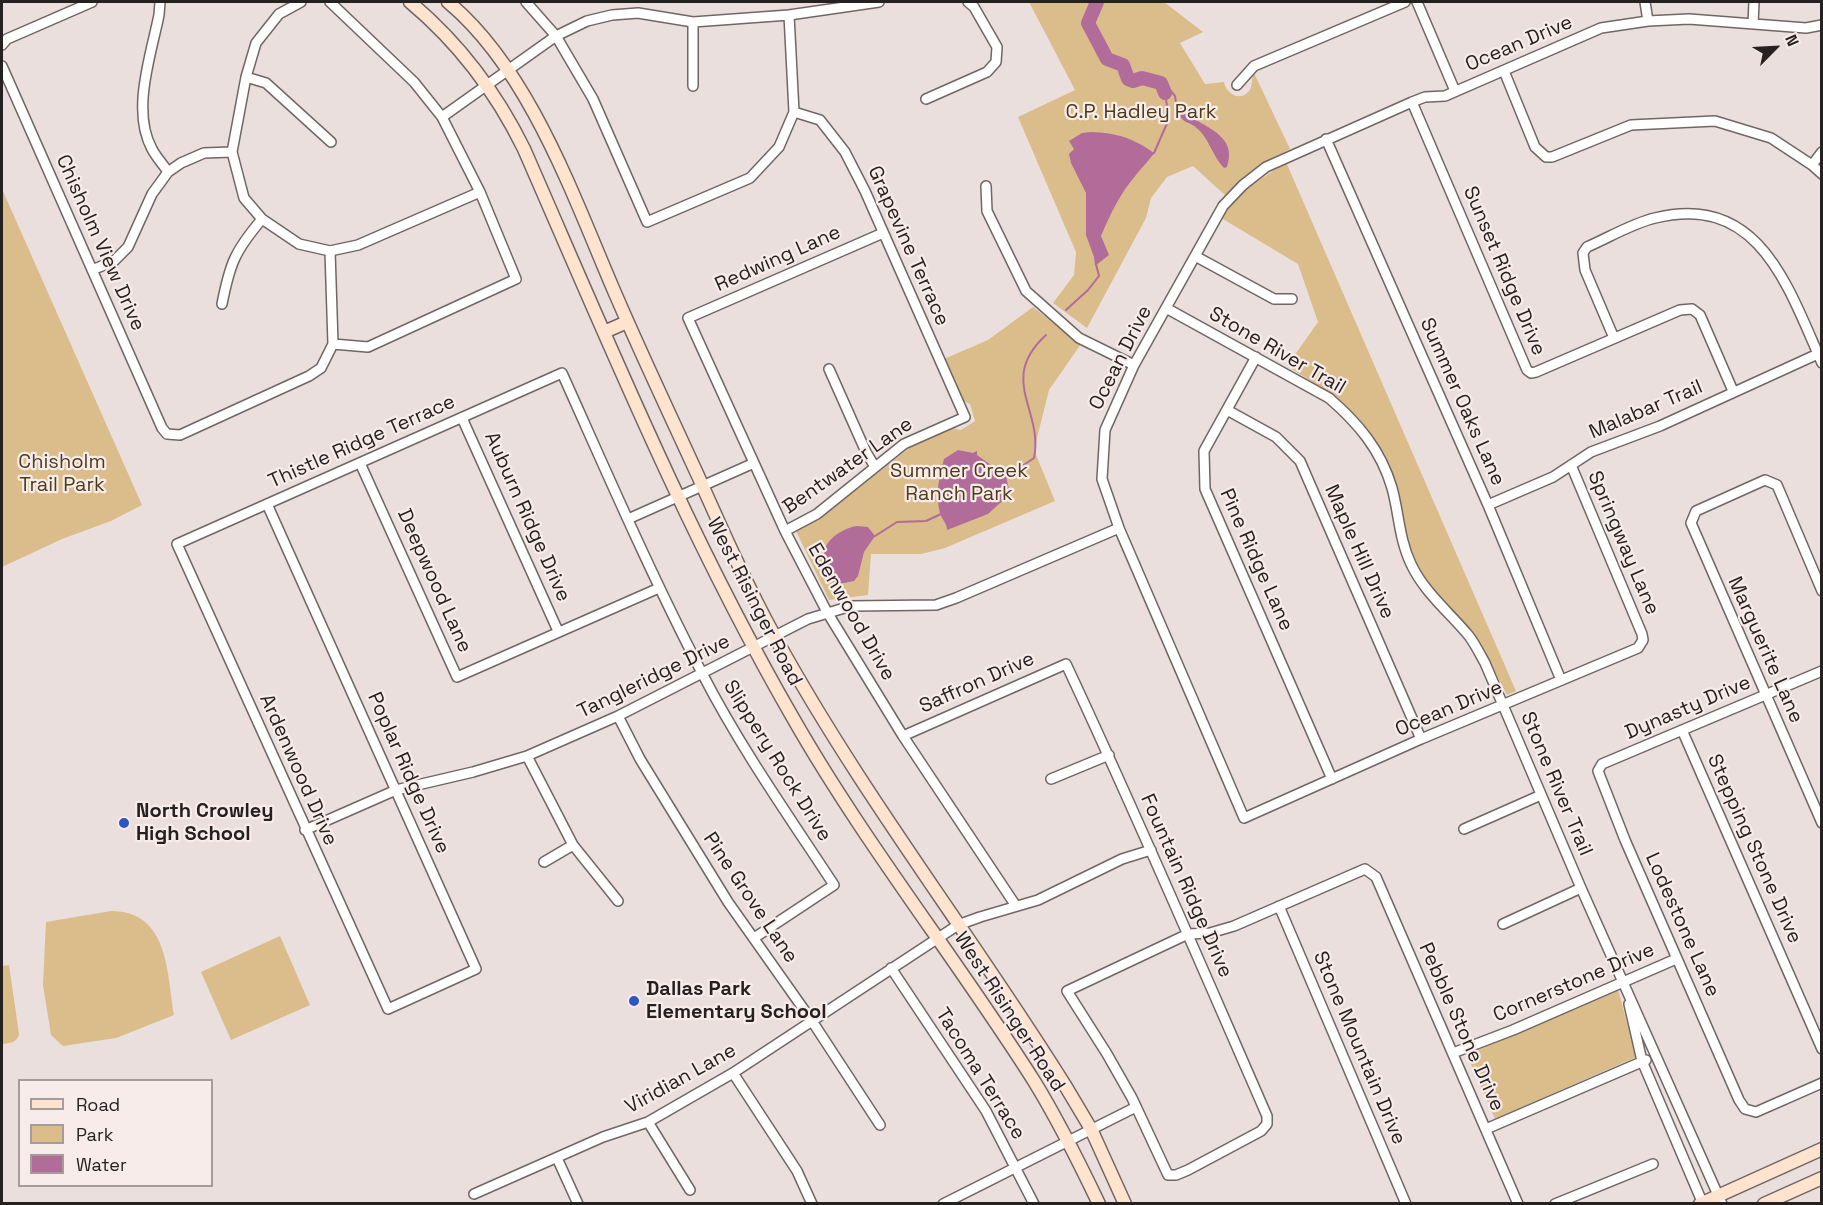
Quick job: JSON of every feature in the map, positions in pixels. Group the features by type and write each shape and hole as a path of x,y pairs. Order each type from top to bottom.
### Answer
{"main road":[{"name":"West Risinger Road","path":"410,2 460,48 488,85 508,117 678,496 710,565 753,648 819,760 1034,1081 1069,1141 1099,1203"},
{"name":"West Risinger Road","path":"448,2 477,31 508,70 533,112 555,156 730,549 774,637 820,716 1035,1037 1090,1129 1125,1203"},
{"path":"604,332 627,322"},
{"path":"1702,1203 1721,1199 1821,1149"},
{"path":"1764,1203 1821,1178"}],"street":[{"path":"2,45 8,39 92,2"},
{"path":"160,2 142,99 143,118 151,148 168,172"},
{"path":"301,2 279,14 256,43 246,76 232,152 244,198 262,219 299,244 330,251 358,245 480,192"},
{"path":"330,2 414,82 442,117 480,192 516,279 368,347 333,344 330,251"},
{"path":"526,2 556,36 593,99 647,222 750,178 779,147 794,112 789,15"},
{"path":"637,2 638,13"},
{"path":"442,117 556,36 587,21 612,15 638,13 693,22 789,15 879,2"},
{"path":"926,99 987,72 996,62 997,47 974,7 968,2"},
{"path":"1237,85 1254,66 1405,2"},
{"path":"1417,2 1455,91"},
{"path":"1645,2 1648,21"},
{"path":"1754,2 1754,24"},
{"name":"Ocean Drive","path":"1642,634 1638,648 1244,818 1119,528 1102,478 1105,430 1134,365 1223,206 1266,167 1412,102 1425,97 1445,96 1601,28 1648,21 1689,20 1806,27 1821,25"},
{"path":"693,22 693,86"},
{"name":"Chisholm View Drive","path":"2,66 162,428 167,434 180,435 309,376 321,368 333,344"},
{"path":"1504,71 1535,147 1546,157 1552,157 1631,125 1715,121 1771,138 1812,165 1821,174"},
{"path":"246,76 266,83 331,142"},
{"name":"Sunset Ridge Drive","path":"1412,102 1527,370 1531,373 1536,372 1680,310 1692,309 1700,315 1733,391"},
{"name":"Grapevine Terrace","path":"794,112 820,120 845,152 865,190 965,417"},
{"name":"Summer Oaks Lane","path":"1326,140 1488,505 1561,680"},
{"path":"92,270 114,261 128,247 153,194 168,172 181,163 204,153 232,152"},
{"path":"1812,165 1821,152"},
{"path":"986,186 987,211 1026,291 1079,338 1134,365"},
{"path":"1614,338 1585,270 1582,253 1587,247 1653,218 1688,212 1724,219 1750,235 1778,268 1820,356"},
{"path":"222,304 228,272 240,245 262,219"},
{"name":"Redwing Lane","path":"688,318 883,233"},
{"path":"1195,256 1274,299 1292,299"},
{"name":"Stone River Trail","path":"1166,308 1329,398 1350,416 1369,438 1392,487 1401,540 1411,564 1422,583 1470,637 1485,663 1581,888 1721,1199"},
{"name":"Edenwood Drive","path":"688,318 785,531 827,612 903,736 1016,906"},
{"name":"Malabar Trail","path":"1488,505 1553,477 1591,453 1820,356"},
{"name":"Pine Ridge Lane","path":"1256,357 1204,451 1205,489 1332,779"},
{"path":"829,369 875,467"},
{"name":"Thistle Ridge Terrace","path":"177,544 562,373"},
{"name":"Slippery Rock Drive","path":"562,373 659,588 702,674 745,749 834,885 754,938"},
{"name":"Maple Hill Drive","path":"1227,410 1275,437 1299,461 1421,740"},
{"name":"Bentwater Lane","path":"785,531 817,514 904,444 965,417"},
{"name":"Auburn Ridge Drive","path":"462,418 558,632"},
{"name":"Deepwood Lane","path":"360,463 457,677 659,588"},
{"path":"628,519 754,463"},
{"name":"Springway Lane","path":"1571,465 1642,634"},
{"name":"Marguerite Lane","path":"1821,591 1777,485 1765,480 1696,511 1690,523 1821,823"},
{"name":"Poplar Ridge Drive","path":"267,504 476,969 388,1009"},
{"name":"Tangleridge Drive","path":"305,830 396,790 473,772 527,756 618,716 808,619 851,606 936,605 1119,528"},
{"name":"Ardenwood Drive","path":"177,544 388,1009"},
{"name":"Saffron Drive","path":"903,736 1066,664"},
{"name":"Fountain Ridge Drive","path":"1066,664 1188,934 1267,1116 1267,1124 1261,1131 1188,1170 1176,1175 1168,1175 1136,1107"},
{"name":"Dynasty Drive","path":"1602,764 1821,671"},
{"name":"Pine Grove Lane","path":"618,716 640,759 728,902 812,1021 880,1125"},
{"name":"Stepping Stone Drive","path":"1682,730 1821,1049"},
{"path":"1052,779 1109,755"},
{"path":"527,756 573,845 618,902"},
{"name":"Lodestone Lane","path":"1602,764 1598,771 1605,793 1676,959 1745,1109 1756,1112 1821,1083"},
{"path":"1464,829 1541,795"},
{"path":"544,862 573,845"},
{"name":"Viridian Lane","path":"474,1194 603,1137 648,1122 733,1073 958,925 1038,900 1122,860 1151,850"},
{"name":"Pebble Stone Drive","path":"1279,906 1365,869 1376,877 1518,1203"},
{"path":"1503,924 1581,888"},
{"path":"943,1203 1136,1107 1107,1054 1066,991 1188,934 1220,931 1279,906"},
{"name":"Stone Mountain Drive","path":"1279,906 1407,1203"},
{"name":"Cornerstone Drive","path":"1453,1053 1513,1030 1676,959"},
{"name":"Tacoma Terrace","path":"891,968 986,1111 1034,1203"},
{"name":"Stone River Trail","path":"1623,982 1642,1061 1702,1203"},
{"path":"1485,1129 1656,1055"},
{"path":"733,1073 797,1171 812,1203"},
{"path":"648,1122 690,1190"},
{"path":"557,1158 578,1203"},
{"path":"1555,1203 1653,1164"}],"green space":[{"name":"C.P. Hadley Park","path":"1029,2 1164,2 1203,32 1180,43 1205,84 1224,82 1230,93 1242,96 1250,89 1254,73 1290,149 1254,170 1226,196 1193,166 1167,177 1151,198 1146,218 1087,328 1053,303 1074,275 1076,252 1018,117 1075,90"},
{"path":"1286,162 1516,691 1507,695 1475,638 1431,588 1421,572 1405,532 1387,463 1370,432 1346,407 1287,366 1318,322 1298,264 1223,219 1224,214 1243,191"},
{"name":"Chisholm Trail Park","path":"2,189 142,505 111,521 62,539 2,567"},
{"name":"Summer Creek Ranch Park","path":"1033,307 1081,344 1049,390 1034,450 1055,501 945,548 921,554 871,554 868,595 829,600 796,531 822,517 912,446 952,428 961,430 975,421 970,404 961,400 944,359 988,340"},
{"path":"111,911 130,914 144,921 155,933 162,947 166,964 174,1015 116,1038 63,1046 51,1035 43,985 46,922"},
{"path":"280,936 310,1005 231,1040 201,972"},
{"path":"9,965 19,1034 15,1041 2,1044 2,966"},
{"path":"1618,989 1636,1057 1495,1119 1467,1055"}],"water":[{"path":"1177,103 1187,114 1224,140 1229,156 1227,167 1224,168 1221,164 1200,131 1183,120 1175,105"},
{"path":"1091,132 1124,137 1154,153 1130,182 1116,204 1101,236 1109,255 1095,266 1086,235 1086,193 1069,154 1074,149 1069,141 1082,133"},
{"path":"958,450 973,453 977,451 977,455 1006,476 1009,490 1007,500 988,514 947,530 940,513 938,486 944,459"},
{"path":"857,526 868,527 875,536 864,552 858,576 854,581 839,584 832,581 828,571 824,556 825,548 836,535"}],"waterway":[{"path":"1097,2 1088,23 1107,59 1123,65 1128,79 1133,81 1142,78 1161,83 1165,93"},
{"path":"1164,88 1169,89 1175,96 1176,103"},
{"path":"1151,154 1154,153 1169,119 1165,93"},
{"path":"1066,310 1088,290 1099,276 1096,264"},
{"path":"1006,477 1034,458 1033,425 1023,381 1025,366 1032,351 1046,335"},
{"path":"875,536 897,522 926,521 941,514"}],"place":[{"name":"North Crowley High School","path":"124,823"},
{"name":"Dallas Park Elementary School","path":"634,1001"}]}
